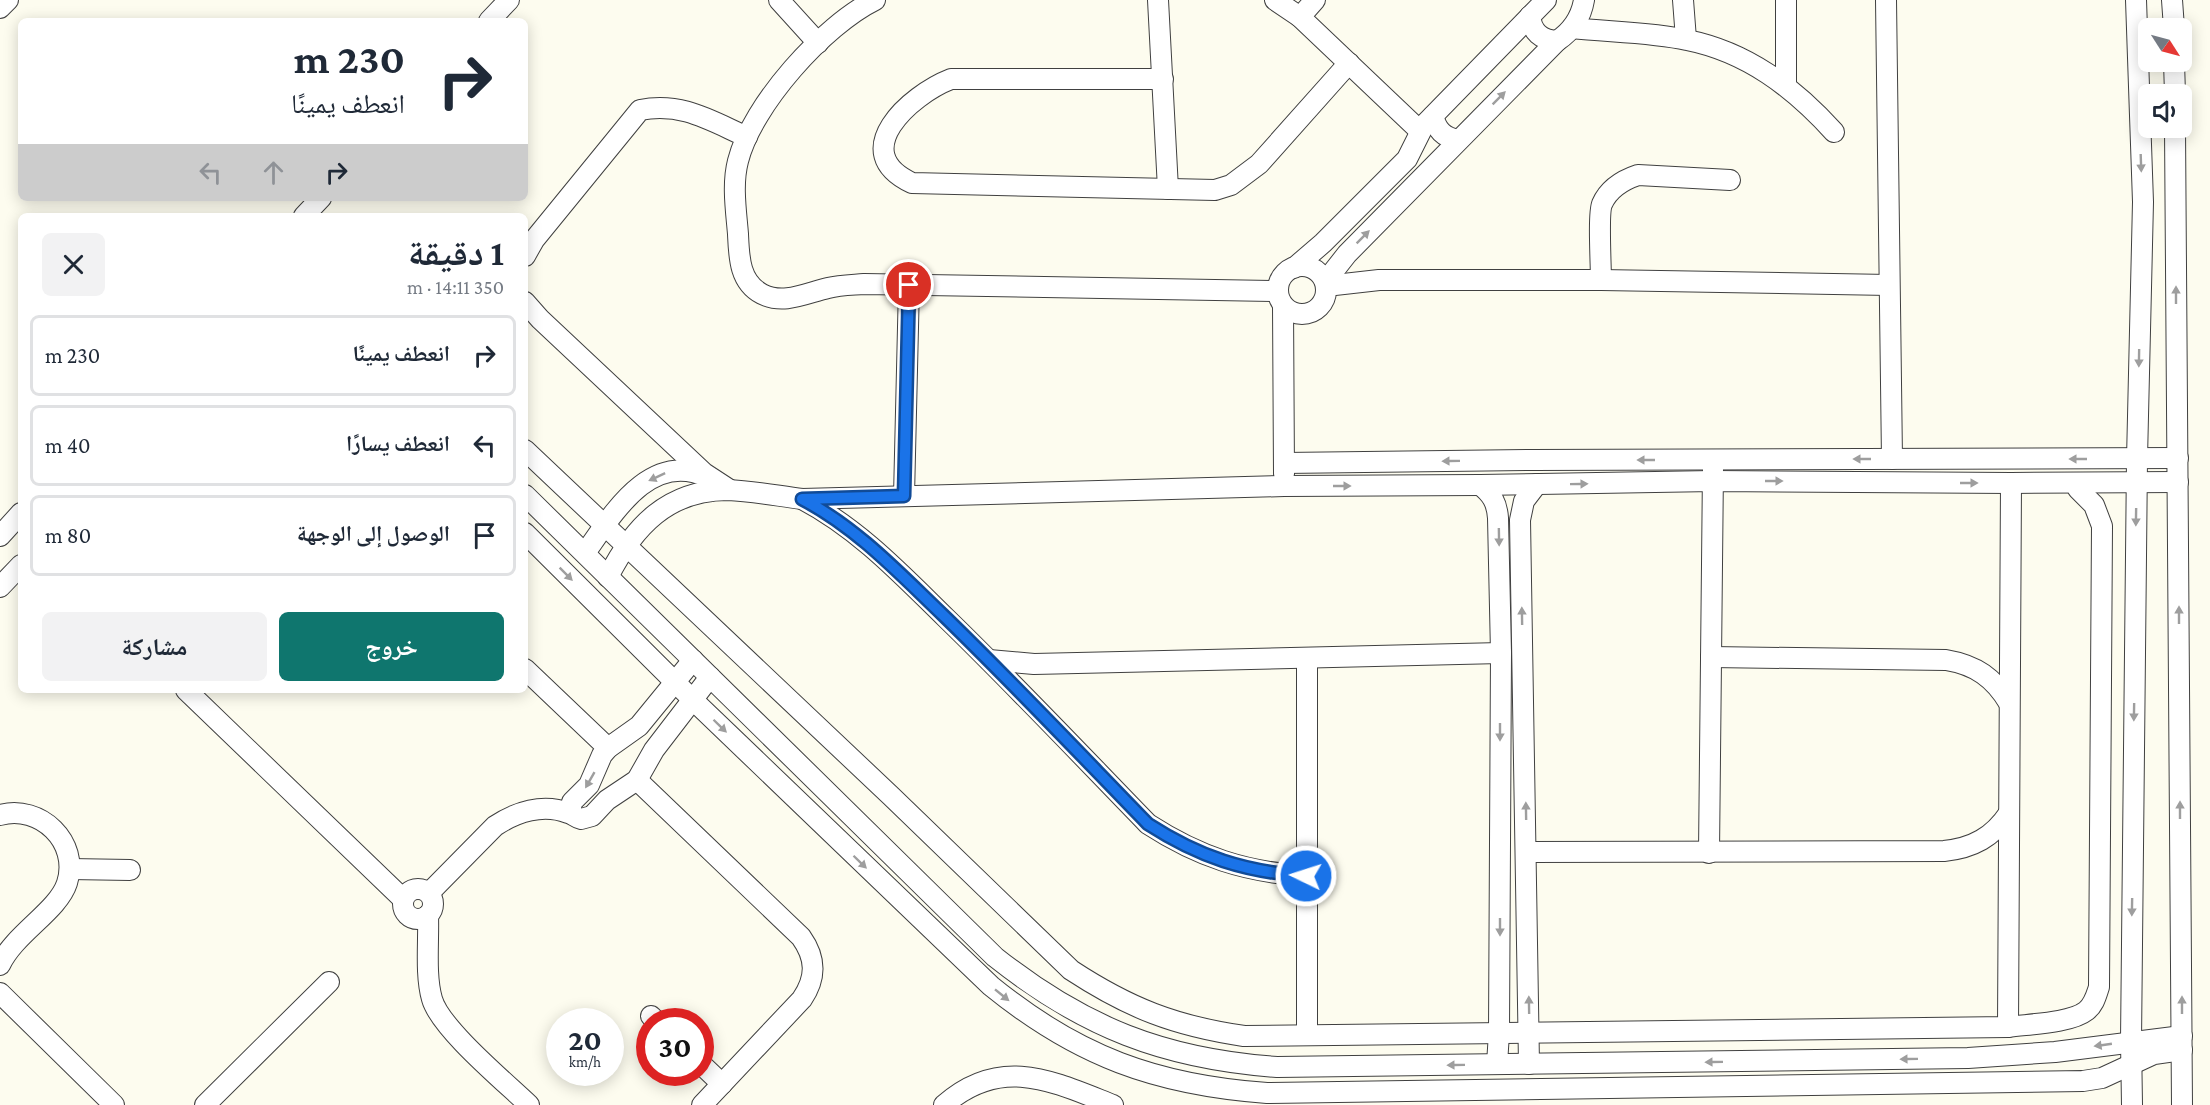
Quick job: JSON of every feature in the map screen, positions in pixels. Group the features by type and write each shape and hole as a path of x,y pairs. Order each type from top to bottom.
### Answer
{"street":[{"path":"0,8 8,0"},
{"path":"492,18 509,0"},
{"path":"779,0 818,43"},
{"path":"874,0 818,43 765,103 737,161 735,186 740,265 747,281 760,293 777,299 847,285 909,285 1280,298 1296,314 1311,313 1322,303 1325,284 1347,254 1564,35 1582,2"},
{"path":"1158,0 1168,189"},
{"path":"1275,0 1300,17 1348,63 1444,135 1458,140"},
{"path":"1300,17 1315,0"},
{"path":"1284,486 1280,298 1282,277 1323,243 1407,159 1427,123 1521,23 1546,0"},
{"path":"1683,0 1686,39"},
{"path":"1786,0 1786,85"},
{"path":"1886,0 1892,459"},
{"path":"2132,1105 2137,459 2143,202 2136,0"},
{"path":"2172,0 2173,18"},
{"path":"1530,16 1531,23 1538,34 1550,41 1564,35 1686,39 1728,52 1786,85 1834,132"},
{"path":"1163,80 951,79 921,94 897,117 886,135 884,154 890,167 899,177 912,183 1215,190 1231,185 1246,176 1277,145 1348,63"},
{"path":"528,251 534,240 640,110 659,107 678,109 696,114 747,137"},
{"path":"2175,138 2182,1105"},
{"path":"1407,159 1412,158 1422,162 1427,172"},
{"path":"1601,280 1601,206 1616,185 1638,175 1730,180"},
{"path":"307,213 318,201"},
{"path":"1294,268 1310,268 1321,276 1325,284"},
{"path":"1325,284 1379,280 1601,280 1889,285"},
{"path":"904,496 909,285"},
{"path":"528,306 540,320 712,479"},
{"path":"528,453 891,796 1071,970 1102,991 1127,1004 1170,1021 1244,1036 2008,1027 2077,1017 2088,1010 2096,999 2099,987 2102,526 2094,505 2078,489 2078,484"},
{"path":"1284,463 2178,458"},
{"path":"1709,853 1713,459"},
{"path":"1532,460 1524,472 1526,479 1534,484"},
{"path":"1690,460 1691,482"},
{"path":"585,553 626,497 656,475 685,470 699,473 730,490"},
{"path":"608,577 626,545 650,519 676,501 691,495 730,490 802,499 1284,486 1713,481 2078,484 2178,482"},
{"path":"2008,1027 2011,483"},
{"path":"1529,1064 1520,520 1524,501 1534,484"},
{"path":"1480,485 1488,491 1497,508 1500,654 1497,1064"},
{"path":"528,498 970,934 1022,978 1080,1015 1110,1030 1153,1046 1209,1059 1277,1067 1968,1058 2055,1052 2131,1041 2182,1043"},
{"path":"802,499 836,518 866,542 989,660 1148,824 1172,839 1223,862 1278,874 1306,876"},
{"path":"0,536 18,516"},
{"path":"528,536 692,699 991,986 1020,1010 1052,1031 1111,1060 1155,1076 1210,1088 1267,1093 2083,1081 2102,1078 2182,1043"},
{"path":"0,587 18,568"},
{"path":"989,660 1034,664 1500,654"},
{"path":"1711,657 1946,660 1970,665 1990,678 2001,689 2009,703"},
{"path":"1307,658 1307,1034"},
{"path":"570,813 573,802 589,785 602,755 608,748 639,726 693,660"},
{"path":"528,672 608,748"},
{"path":"429,893 495,826 506,819 530,810 543,809 570,813 581,819 587,819 606,800 637,780 654,750 710,677"},
{"path":"189,693 404,899"},
{"path":"637,780 801,937 809,948 813,961 812,981 802,999 702,1105"},
{"path":"0,815 24,813 51,826 62,839 68,853 70,868 67,884 59,898 10,948 0,965"},
{"path":"1527,852 1709,853 1960,849 1989,836 2009,813"},
{"path":"70,868 130,870"},
{"path":"428,915 419,919 410,916 404,909 404,899 410,891 425,890 429,893 433,904 428,915 430,986 436,1010 451,1029 529,1105"},
{"path":"205,1105 329,982"},
{"path":"0,993 114,1105"},
{"path":"944,1105 957,1093 986,1080 1018,1075 1050,1080 1113,1105"},
{"path":"714,1076 722,1084"}],"route":[{"path":"909,285 904,496 802,499 852,529 880,554 989,660 1148,824 1197,852 1223,862 1250,870 1306,876"}]}
